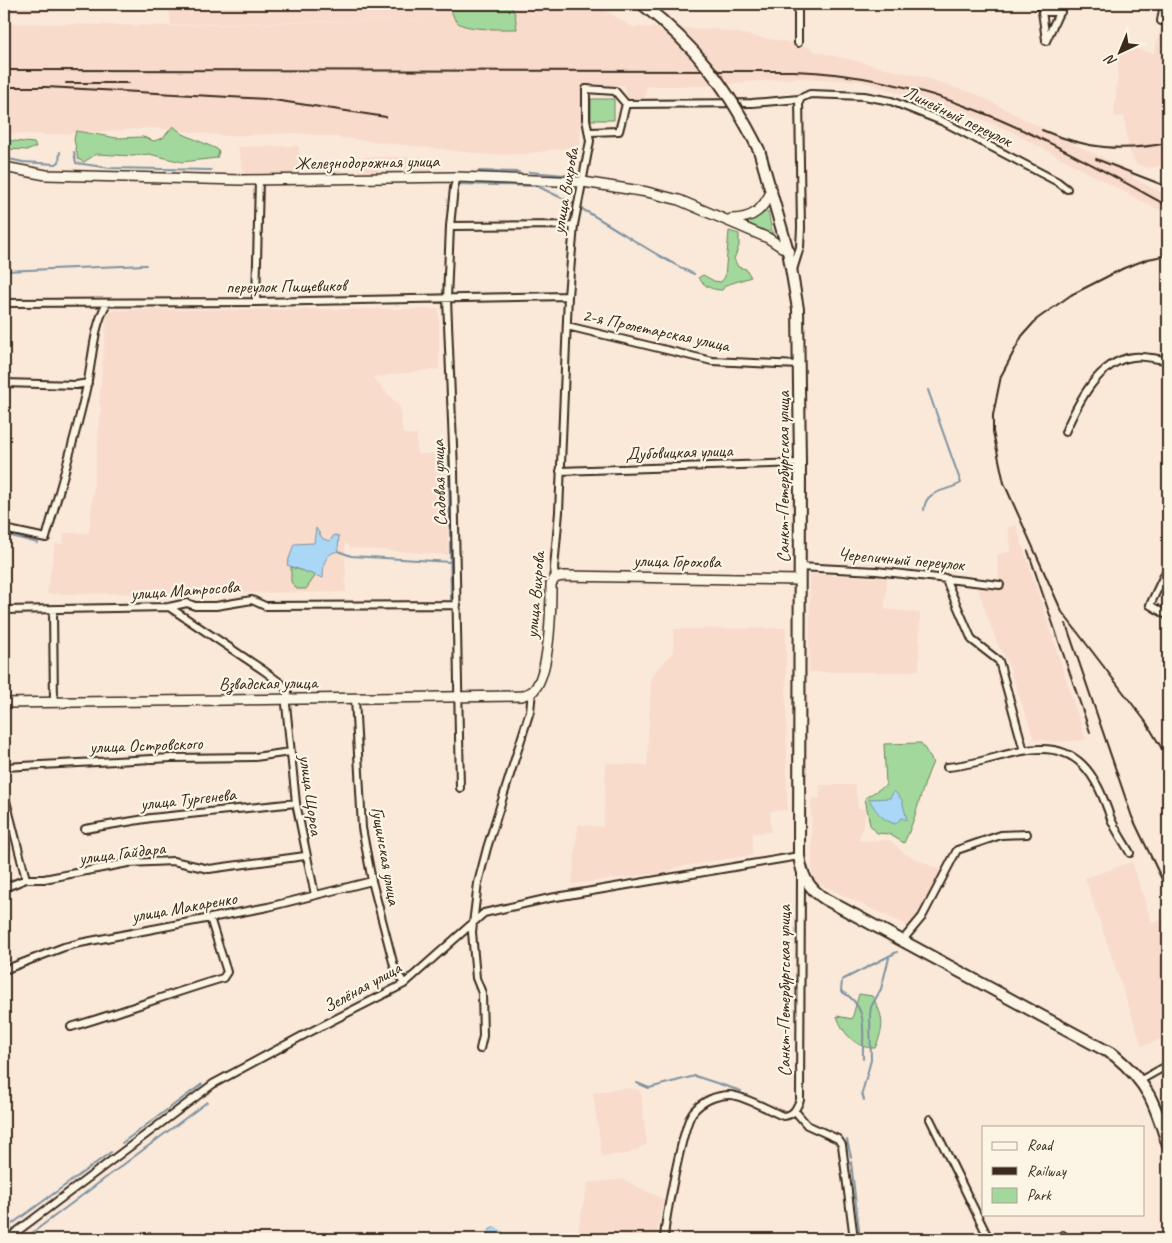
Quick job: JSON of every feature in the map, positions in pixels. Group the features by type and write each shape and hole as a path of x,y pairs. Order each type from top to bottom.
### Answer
{"main road":[{"path":"642,4 672,28 695,51 720,82 741,115 759,150 772,190 792,273"},
{"name":"Санкт-Петербургская улица","path":"792,273 798,309 799,364 799,856 801,871"},
{"path":"801,871 806,883 816,894 1099,1045 1114,1055 1141,1080 1153,1100 1168,1146"}],"street":[{"path":"798,4 798,43"},
{"path":"1041,6 1046,41 1061,12 1063,4"},
{"path":"1161,21 1164,4"},
{"path":"1041,6 1047,12 1061,12"},
{"name":"улица Вихрова","path":"480,1049 483,1036 482,993 476,978 472,932 478,883 486,848 530,711 532,692 538,684 545,663 549,632 551,584 555,578 568,296 574,225 583,182 590,132 586,119 586,89 615,91 626,104"},
{"name":"Линейный переулок","path":"626,104 752,103 799,99 810,94 864,96 891,101 944,122 1058,182 1067,189"},
{"name":"Санкт-Петербургская улица","path":"792,273 800,247 801,228 799,99"},
{"path":"590,132 619,131 626,104"},
{"name":"Железнодорожная улица","path":"4,167 46,175 259,180 457,177 583,182 647,192 679,200 768,238 788,251"},
{"name":"Садовая улица","path":"457,177 450,226 448,299 460,696 460,788"},
{"path":"256,302 259,180"},
{"path":"726,219 752,216 761,210 772,190"},
{"path":"450,226 574,225"},
{"name":"переулок Пищевиков","path":"4,303 256,302 568,296"},
{"path":"4,529 46,538 88,383 100,316 106,303"},
{"name":"2-я Пролетарская улица","path":"567,326 712,361 799,364"},
{"path":"1065,432 1078,404 1109,366 1133,356 1168,360"},
{"path":"4,383 76,386 88,383"},
{"name":"Дубовицкая улица","path":"560,471 800,463"},
{"name":"Черепичный переулок","path":"799,567 876,571 1000,585"},
{"path":"1168,567 1150,605 1168,616"},
{"name":"улица Горохова","path":"555,578 563,576 799,580"},
{"path":"945,578 972,640 999,661 1024,751"},
{"name":"улица Матросова","path":"4,610 169,607 186,604 216,606 252,600 265,606 457,605"},
{"path":"169,607 282,684 288,692 287,698"},
{"path":"53,610 54,703"},
{"name":"Взвадская улица","path":"4,703 522,696 532,692"},
{"name":"улица Щорса","path":"287,698 290,752 296,803 305,856 315,895"},
{"name":"Гущинская улица","path":"356,698 362,828 372,881 394,966 404,984"},
{"path":"947,766 962,766 1024,751 1063,752 1073,757 1093,774 1109,808 1112,820 1130,853"},
{"name":"улица Островского","path":"4,767 171,758 255,757 290,752"},
{"path":"4,793 26,879"},
{"name":"улица Тургенева","path":"85,829 151,818 296,803"},
{"path":"902,941 922,917 957,850 1001,835 1027,834"},
{"name":"улица Гайдара","path":"4,888 26,879 44,878 128,863 173,861 209,869 305,856"},
{"name":"Зелёная улица","path":"6,1239 213,1084 404,984 484,913 521,903 799,856"},
{"name":"Санкт-Петербургская улица","path":"795,1111 800,1100 801,871"},
{"name":"улица Макаренко","path":"4,970 64,947 290,902 372,881"},
{"path":"71,1027 116,1014 157,997 223,978 227,972 210,918"},
{"path":"1141,1080 1168,1065"},
{"path":"664,1239 665,1223 688,1121 693,1112 705,1101 718,1096 733,1095 783,1116 790,1115 795,1111 807,1125 838,1139 842,1145 854,1239"},
{"path":"930,1119 989,1239"},
{"path":"1055,1239 1063,1235 1065,1239"}],"shaded area":[{"path":"4,4 435,4 435,17 437,4 594,4 633,27 714,29 793,43 809,47 814,51 923,77 976,94 1075,145 1134,172 1133,178 1168,196 1168,215 1008,130 970,115 860,81 796,78 703,86 646,86 645,98 627,98 624,85 582,85 580,146 526,154 491,155 299,133 226,136 154,128 47,135 4,133 4,23 171,26 435,19 171,25 169,7 4,13"},
{"path":"1168,24 1168,176 1164,176 1160,166 1148,168 1136,164 1128,147 1124,116 1114,117 1120,45 1154,53 1160,30 1167,28"},
{"path":"299,146 300,174 244,173 238,147"},
{"path":"359,157 432,157 432,171 359,172"},
{"path":"439,309 439,369 372,377 400,407 403,434 417,435 417,454 445,454 448,555 351,548 345,543 346,592 47,594 55,544 63,544 64,533 89,533 101,408 99,404 107,315 114,310"},
{"path":"1016,525 1086,740 1055,742 1034,739 1006,658 997,644 976,584 978,579 999,580 997,555 1011,551 1008,528"},
{"path":"810,574 887,578 885,609 920,613 919,670 904,672 809,672"},
{"path":"786,628 787,810 770,811 771,832 753,833 752,855 677,867 669,872 572,884 578,824 603,827 606,763 647,765 651,677 673,652 674,629"},
{"path":"819,785 855,785 858,809 865,809 864,824 858,841 890,840 904,853 942,871 920,915 908,926 817,883 812,875 811,799 820,798"},
{"path":"1132,862 1152,923 1168,918 1168,1037 1142,1046 1085,878"},
{"path":"623,1088 638,1089 641,1093 647,1144 628,1154 602,1156 593,1093"},
{"path":"622,1179 663,1199 656,1239 576,1239 588,1183"}],"green space":[{"path":"452,4 510,4 515,14 517,29 487,29 465,26 458,23 452,14 450,7"},
{"path":"591,99 614,99 614,120 591,120"},
{"path":"173,126 183,134 217,149 219,152 217,158 182,162 149,154 133,156 96,154 84,162 78,159 74,139 76,131 117,138 143,137 154,141 163,138"},
{"path":"4,140 34,143 36,147 29,150 4,149"},
{"path":"768,211 773,236 745,223"},
{"path":"729,231 739,234 739,246 734,259 738,267 746,269 751,277 726,285 722,290 711,288 698,278 703,275 714,281 721,282 725,277"},
{"path":"291,567 316,575 306,589 297,589 291,582"},
{"path":"921,743 933,762 904,843 889,834 877,833 870,825 865,798 886,785 884,744"},
{"path":"859,994 872,996 881,1016 882,1027 875,1048 862,1046 851,1039 846,1034 837,1016 852,1019"}],"water":[{"path":"316,528 323,539 330,541 334,535 339,536 338,551 329,555 325,561 323,578 287,565 294,544 314,543"},
{"path":"894,791 902,800 907,820 901,818 896,824 887,821 880,815 869,799 890,798"},
{"path":"495,1227 508,1236 506,1239 488,1239 486,1236 489,1230"}],"waterway":[{"path":"4,158 23,162 56,164 59,162 60,152"},
{"path":"74,152 76,163 110,168 211,170"},
{"path":"479,171 519,172"},
{"path":"529,172 577,176"},
{"path":"458,184 537,186 574,204"},
{"path":"580,208 665,259 694,274"},
{"path":"4,271 146,265"},
{"path":"924,510 925,503 932,495 961,483 928,390"},
{"path":"449,446 449,465"},
{"path":"449,475 450,536"},
{"path":"4,534 38,543"},
{"path":"450,542 451,599"},
{"path":"338,551 351,556 451,562"},
{"path":"863,1059 863,1020 857,1004 841,991 842,980 897,952"},
{"path":"864,1100 862,1093 871,1060 871,1007 881,989 889,958"},
{"path":"637,1083 649,1088 695,1076 741,1091"},
{"path":"122,1143 202,1084"},
{"path":"24,1239 207,1102"},
{"path":"847,1140 851,1157"},
{"path":"5,1229 111,1152"},
{"path":"851,1162 860,1239"}],"railway":[{"path":"4,70 794,71 846,75 895,85 943,98 989,115 1034,135 1168,206"},
{"path":"66,83 129,83"},
{"path":"4,87 46,87 267,99 386,117"},
{"path":"1042,130 1074,141 1104,147 1119,148 1168,143"},
{"path":"1096,159 1168,187"},
{"path":"1168,255 1148,259 1124,268 1071,295 1037,319 1022,336 1001,376 993,415 993,432 1004,483 1062,612 1146,722 1168,759"},
{"path":"1028,551 1090,732"},
{"path":"1066,624 1132,817 1168,892"}]}
